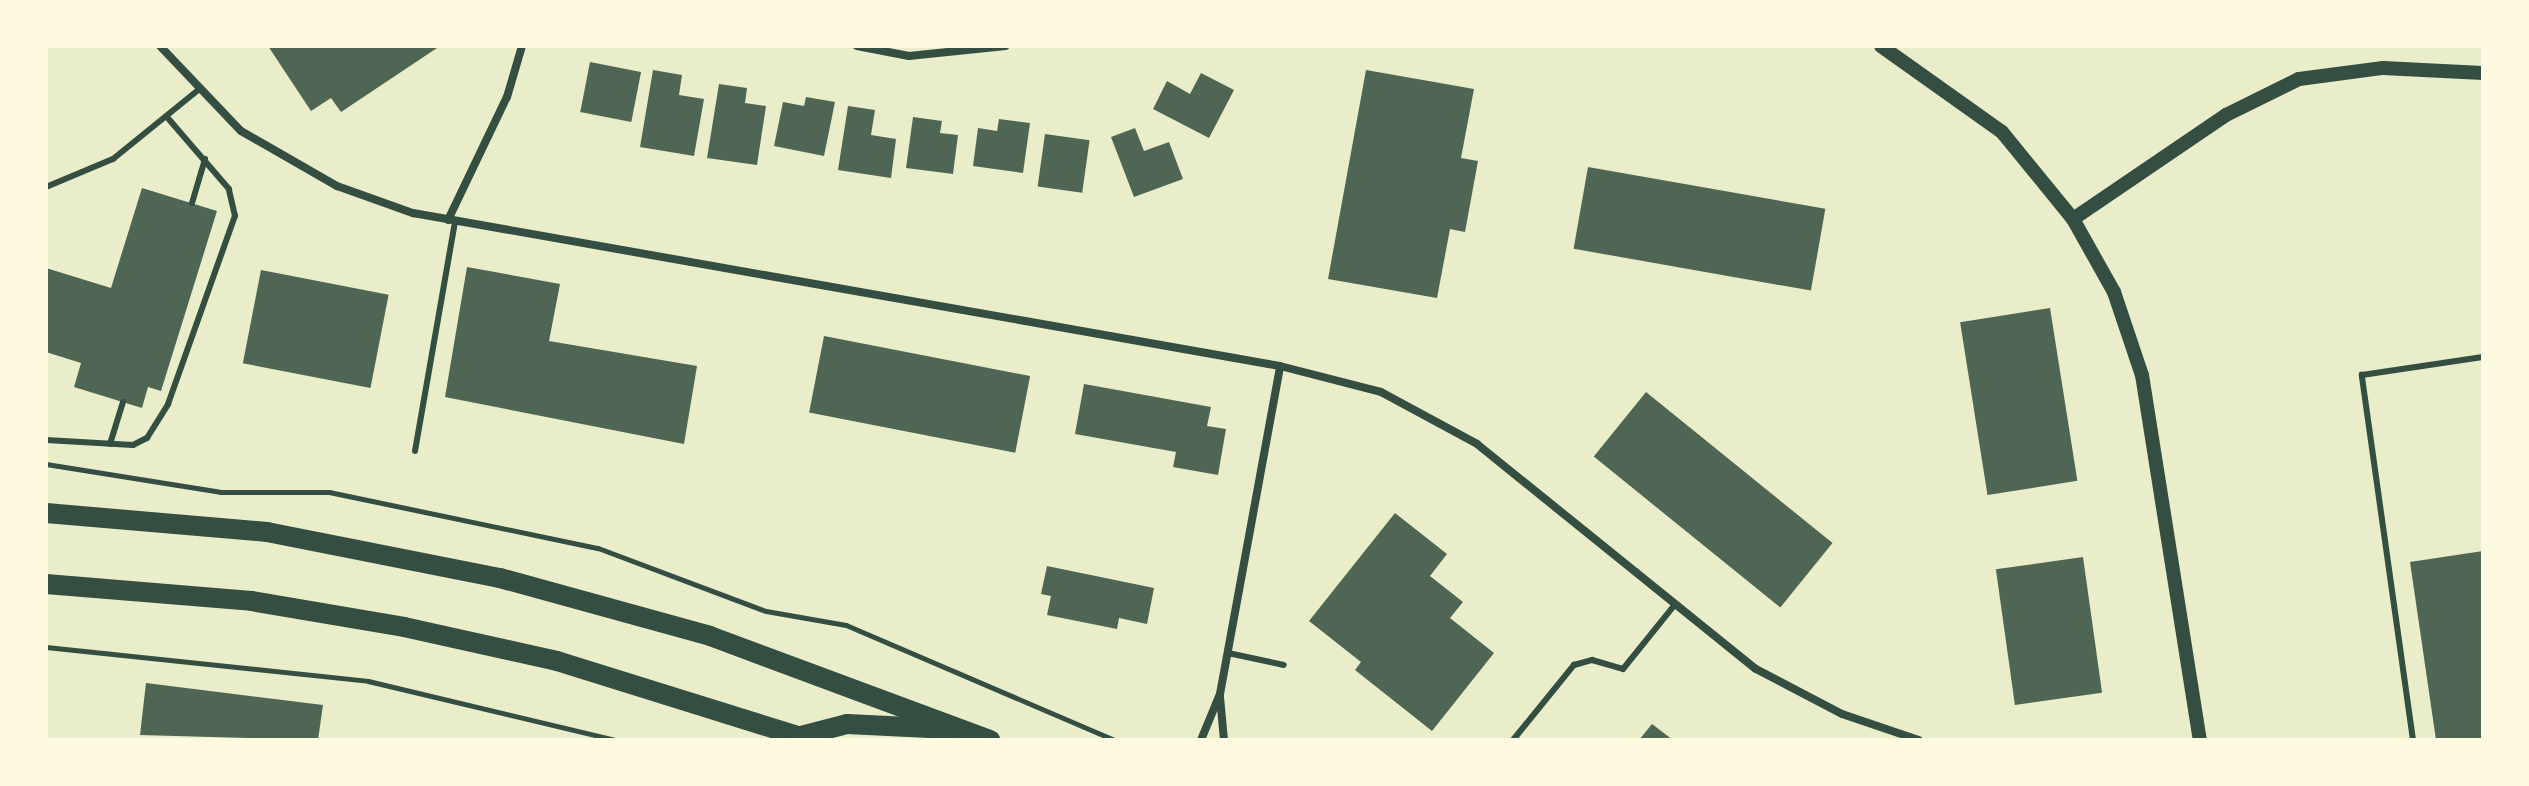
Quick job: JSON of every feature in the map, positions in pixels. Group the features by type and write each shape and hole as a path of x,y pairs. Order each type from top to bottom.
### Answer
{"highway":[{"path":"46,513 267,532 500,578 710,636 990,740"},
{"path":"46,584 251,601 404,627 557,661 803,739 847,724 967,730"}],"street":[{"path":"160,46 197,91 295,165 379,203 452,220 1280,366 1337,378 1429,414 1539,492 1673,607 1797,693 1919,740"},
{"path":"452,220 507,97 522,46"},
{"path":"857,46 909,56 1005,46"},
{"path":"1881,46 2002,132 2073,219 2114,292 2142,375 2200,740"},
{"path":"2073,219 2226,115 2299,79 2383,68 2483,73"},
{"path":"1201,740 1220,694 1280,366"},
{"path":"1220,694 1224,740"}],"lane":[{"path":"46,187 79,179 197,91"},
{"path":"46,440 110,444 147,438 168,404 235,216 229,189 166,116"},
{"path":"192,203 205,159"},
{"path":"415,451 452,220"},
{"path":"2413,740 2362,375 2483,357"},
{"path":"110,444 123,402"},
{"path":"1513,740 1574,665 1592,660 1623,669 1673,607"},
{"path":"1228,653 1284,665"}],"path":[{"path":"46,464 220,492 329,492 598,548 766,611 846,625 1114,740"},
{"path":"46,647 368,681 616,740"}],"building":[{"path":"268,46 440,46 341,112 331,98 311,111"},
{"path":"590,62 641,72 631,122 580,112"},
{"path":"653,70 682,75 679,95 704,99 694,156 640,147"},
{"path":"1366,70 1474,89 1461,158 1478,161 1465,232 1450,229 1437,298 1328,279"},
{"path":"1201,73 1234,90 1209,138 1153,109 1167,81 1190,94"},
{"path":"719,84 747,88 745,103 766,106 757,165 707,158"},
{"path":"806,97 835,102 824,156 774,146 783,102 804,106"},
{"path":"848,106 875,110 871,135 896,139 891,178 838,170"},
{"path":"913,117 942,121 940,133 958,135 953,174 906,168"},
{"path":"999,119 1030,123 1023,173 973,166 978,128 997,131"},
{"path":"1135,128 1144,151 1169,142 1183,179 1134,197 1111,137"},
{"path":"1045,134 1090,140 1082,193 1038,186"},
{"path":"1588,167 1825,209 1811,291 1574,249"},
{"path":"142,188 217,211 161,391 148,387 142,408 74,387 81,363 46,352 46,268 111,288"},
{"path":"467,267 560,284 549,341 697,366 684,444 445,397"},
{"path":"261,270 389,295 370,388 243,363"},
{"path":"2050,308 2077,481 1987,495 1960,322"},
{"path":"824,336 1030,376 1015,453 809,413"},
{"path":"1084,384 1211,407 1207,426 1226,429 1218,475 1173,467 1176,452 1075,434"},
{"path":"1646,392 1833,543 1780,608 1594,457"},
{"path":"1395,513 1447,554 1430,576 1463,602 1450,618 1494,653 1432,731 1355,670 1361,662 1309,621"},
{"path":"2483,551 2483,740 2436,740 2410,562"},
{"path":"2083,557 2102,693 2015,705 1996,569"},
{"path":"1047,566 1154,588 1147,624 1119,618 1117,629 1047,615 1051,596 1041,594"},
{"path":"146,683 323,705 318,740 140,735"},
{"path":"1652,724 1673,740 1639,740"}]}
